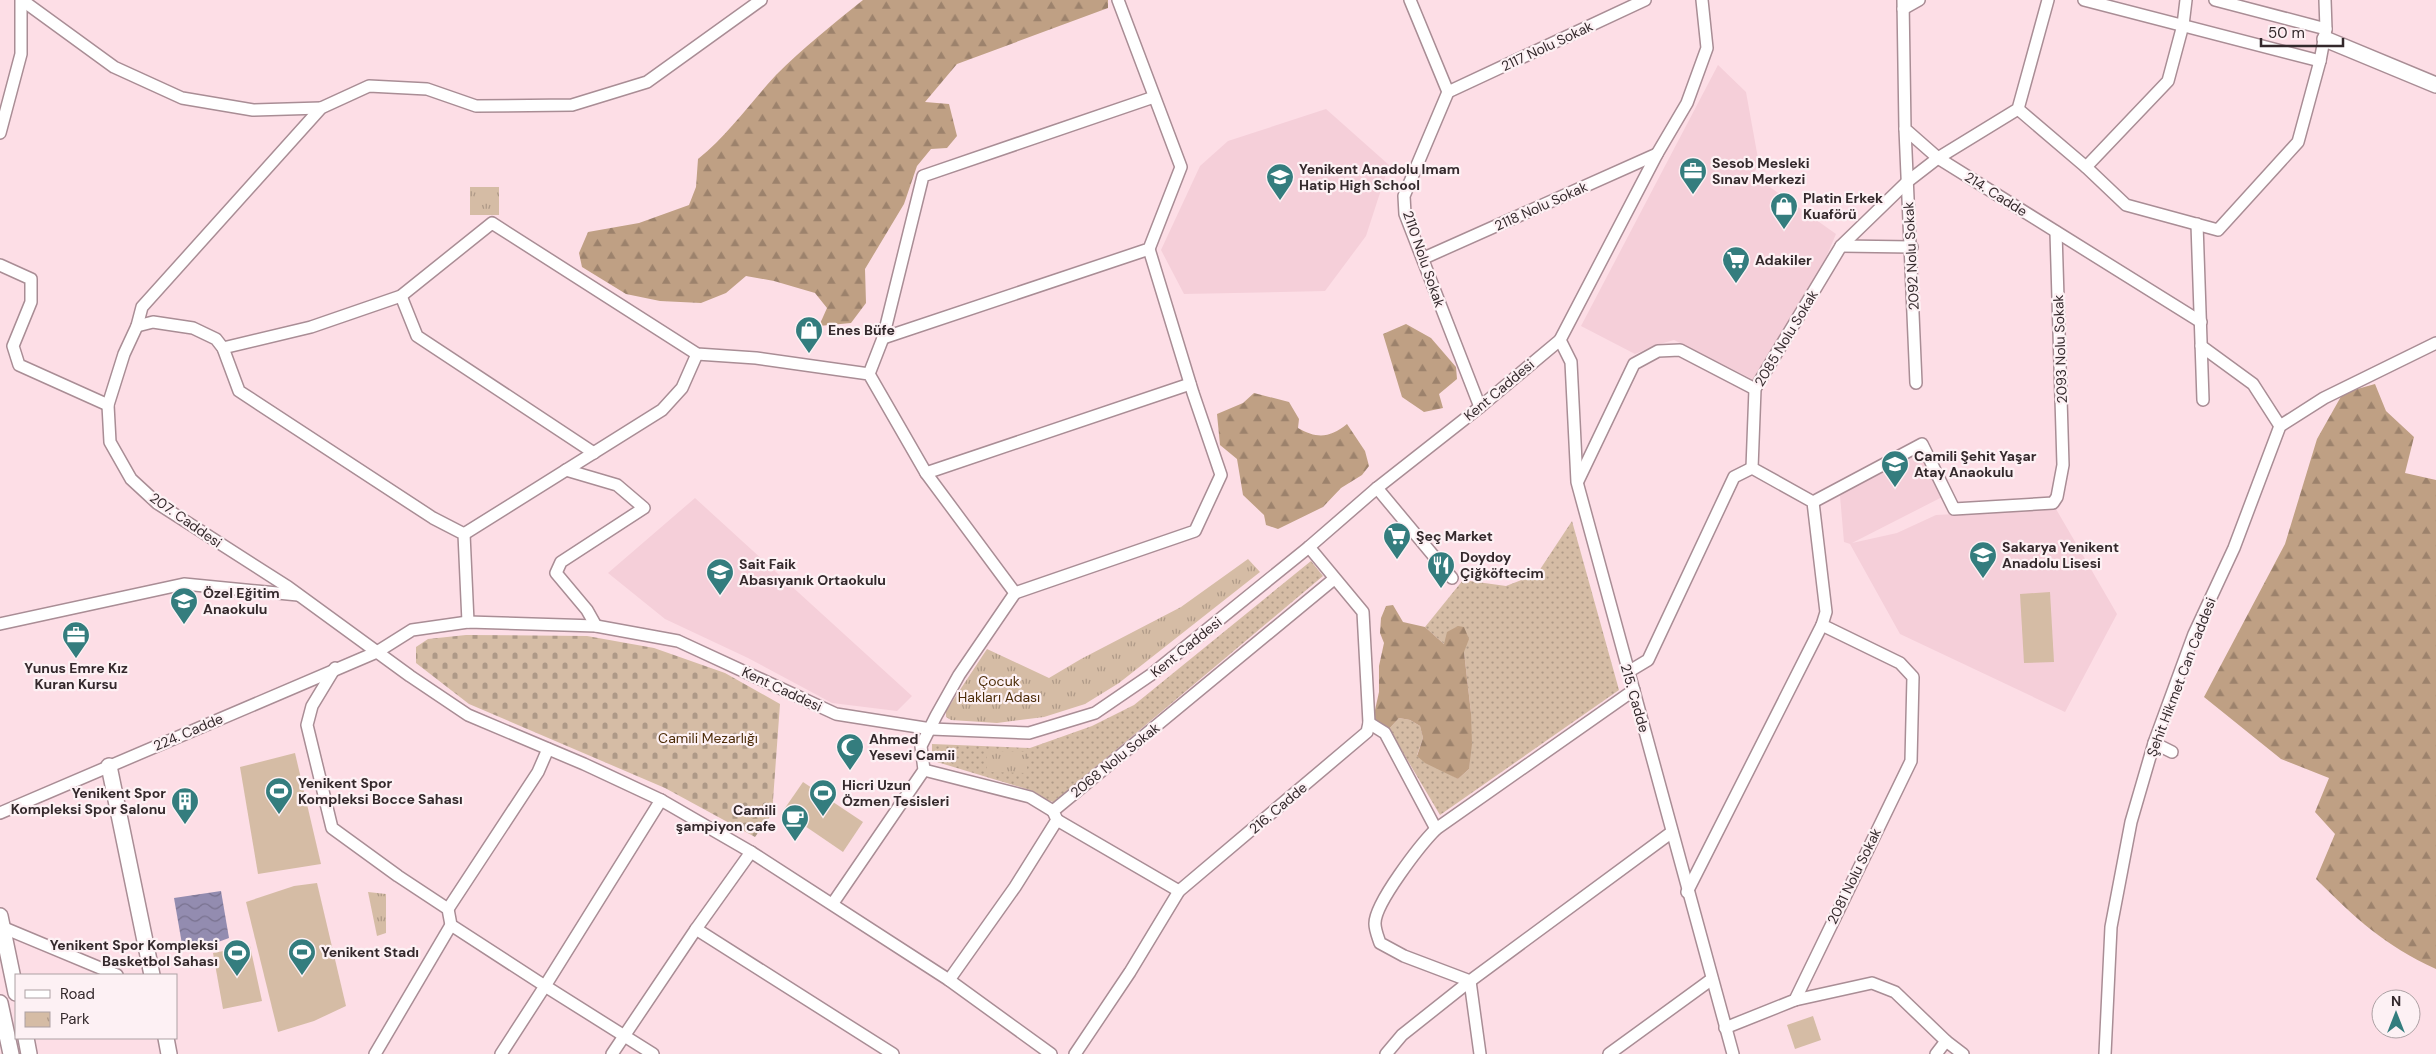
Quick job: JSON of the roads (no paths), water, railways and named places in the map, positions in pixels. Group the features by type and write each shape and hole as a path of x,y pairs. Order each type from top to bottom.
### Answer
{"street":[{"path":"22,0 114,67 182,98 253,110 321,108 370,86 427,89 476,106 572,105 647,82 761,0"},
{"path":"0,133 22,54 22,0"},
{"path":"833,903 924,770 921,746 959,675 1015,593 1195,531 1221,474 1190,384 1149,249 1182,167 1118,0"},
{"path":"1410,0 1448,92"},
{"name":"2117 Nolu Sokak","path":"1448,92 1645,0"},
{"name":"Kent Caddesi","path":"377,652 412,630 468,622 596,626 678,641 836,714 930,729 1029,733 1095,713 1152,674 1560,340 1657,154 1687,103 1707,48 1702,0"},
{"path":"1905,129 1903,5 1919,0"},
{"path":"2048,0 2018,109 2126,204 2218,230 2298,142 2320,61 2325,34 2325,0"},
{"path":"2084,0 2320,61"},
{"path":"2086,167 2168,81 2182,25 2186,0"},
{"path":"2215,0 2325,34 2436,84"},
{"name":"2110 Nolu Sokak","path":"1448,92 1404,196 1406,214 1480,407"},
{"path":"869,374 883,338 923,176 1154,97"},
{"name":"207. Caddesi","path":"321,108 142,307 137,326 124,354 108,405 110,442 131,479 157,502 181,519 299,595 468,716 548,748 661,800 751,852 833,903 949,980 1051,1054"},
{"name":"2085 Nolu Sokak","path":"1752,468 1755,389 1841,246 1907,182 1938,158 2018,109"},
{"name":"214. Cadde","path":"1905,129 1938,158 2201,322"},
{"name":"2092 Nolu Sokak","path":"1905,129 1912,247 1916,383"},
{"name":"2118 Nolu Sokak","path":"1424,258 1657,154"},
{"path":"223,348 311,327 401,296 492,223 697,354 756,358 869,374"},
{"path":"2197,224 2203,400"},
{"name":"2093 Nolu Sokak","path":"1813,502 1922,444 1954,509 2053,502 2057,497 2063,465 2056,232"},
{"path":"1841,246 1912,247"},
{"path":"883,338 1149,249"},
{"path":"0,265 31,280 31,302 12,346 18,365 108,405"},
{"path":"401,296 417,336 594,454"},
{"path":"137,326 154,322 193,328 216,338 223,348 240,391 433,518 464,534"},
{"name":"215. Cadde","path":"1560,340 1571,362 1577,482 1733,1054"},
{"path":"2201,346 2253,384 2280,426 2324,398 2436,344"},
{"path":"1577,482 1634,364 1658,351 1680,350 1755,389"},
{"path":"464,534 662,410 682,388 697,354"},
{"path":"869,374 926,473 1015,593"},
{"path":"926,473 1190,384"},
{"name":"Şehit Hikmet Can Caddesi","path":"2105,1054 2111,927 2131,822 2154,743 2194,634 2234,548 2280,426"},
{"path":"1628,672 1648,660 1734,477 1752,468 1813,502 1826,612 1822,624 1688,892"},
{"path":"566,470 617,485 644,508 561,562 556,573 588,610 596,626"},
{"path":"1377,488 1452,578"},
{"path":"464,534 468,622"},
{"path":"1309,547 1334,580 1363,612 1369,723 1385,733 1436,829"},
{"name":"2068 Nolu Sokak","path":"949,980 1015,887 1055,815 1334,580"},
{"path":"0,624 184,584 299,595"},
{"name":"2081 Nolu Sokak","path":"1795,1000 1911,760 1913,677 1900,663 1822,624"},
{"name":"224. Cadde","path":"0,813 335,668 377,652"},
{"path":"335,668 312,706 307,724 332,828 398,876 448,909"},
{"path":"1470,981 1404,956 1380,943 1374,923 1384,900 1420,845 1436,829 1634,690"},
{"name":"216. Cadde","path":"1075,1054 1130,972 1179,891 1368,732 1369,723"},
{"path":"2154,743 2172,752"},
{"path":"375,1054 451,925 448,909 538,772 548,748"},
{"path":"109,766 152,974"},
{"path":"924,770 1030,797 1055,815 1179,891"},
{"path":"501,1054 661,800"},
{"path":"1386,1054 1402,1035 1470,981 1672,832"},
{"path":"612,1054 696,929 751,852"},
{"path":"1,921 115,974"},
{"path":"1,921 15,988"},
{"path":"451,925 653,1054"},
{"path":"696,929 893,1054"},
{"path":"1609,1054 1712,979"},
{"path":"1470,981 1480,1054"},
{"path":"1725,1028 1795,1000 1872,983 1895,992 1946,1041 1963,1054"},
{"path":"0,1003 11,1054"},
{"path":"26,1039 29,1054"},
{"path":"166,1039 169,1054"},
{"path":"1936,1054 1946,1041"}],"water":[{"path":"221,891 229,938 207,946 183,950 174,898"}],"place":[{"name":"Sesob Mesleki Sınav Merkezi","path":"1693,195"},
{"name":"Yenikent Anadolu Imam Hatip High School","path":"1280,201"},
{"name":"Platin Erkek Kuaförü","path":"1784,230"},
{"name":"Adakiler","path":"1736,284"},
{"name":"Enes Büfe","path":"809,354"},
{"name":"Camili Şehit Yaşar Atay Anaokulu","path":"1895,488"},
{"name":"Şeç Market","path":"1397,560"},
{"name":"Sakarya Yenikent Anadolu Lisesi","path":"1983,579"},
{"name":"Doydoy Çiğköftecim","path":"1441,589"},
{"name":"Sait Faik Abasıyanık Ortaokulu","path":"720,596"},
{"name":"Özel Eğitim Anaokulu","path":"184,625"},
{"name":"Yunus Emre Kız Kuran Kursu","path":"76,659"},
{"name":"Ahmed Yesevi Camii","path":"850,771"},
{"name":"Yenikent Spor Kompleksi Bocce Sahası","path":"279,815"},
{"name":"Hicri Uzun Özmen Tesisleri","path":"823,817"},
{"name":"Yenikent Spor Kompleksi Spor Salonu","path":"185,825"},
{"name":"Camili şampiyon cafe","path":"795,842"},
{"name":"Yenikent Stadı","path":"302,976"},
{"name":"Yenikent Spor Kompleksi Basketbol Sahası","path":"237,977"}],"park label":[{"name":"Çocuk Hakları Adası","path":"999,690"},
{"name":"Camili Mezarlığı","path":"708,738"}]}
